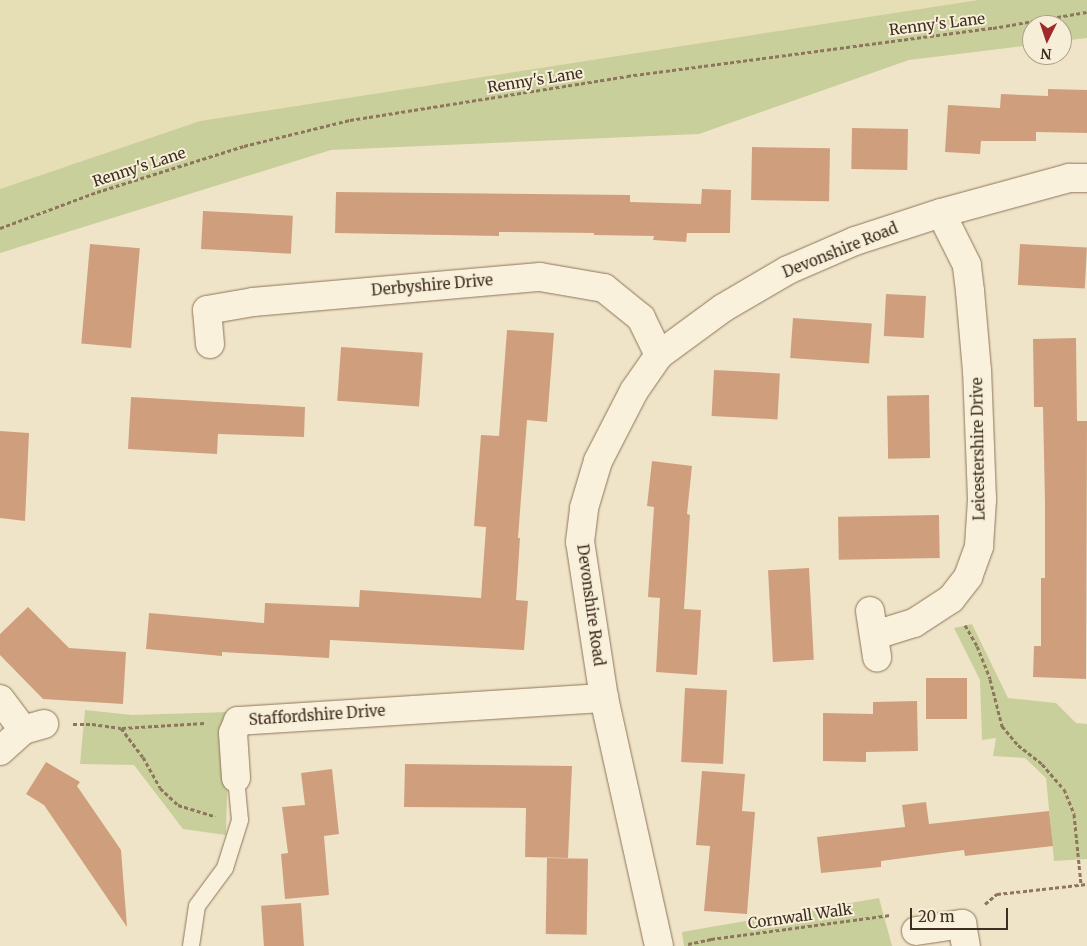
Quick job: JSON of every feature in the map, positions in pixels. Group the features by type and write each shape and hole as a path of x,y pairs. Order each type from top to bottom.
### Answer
{"street":[{"name":"Devonshire Road","path":"659,946 604,698 580,542 584,508 598,461 634,391 659,355 723,308 788,270 856,241 940,212 1069,178 1087,178"},
{"name":"Leicestershire Drive","path":"874,634 914,623 951,600 968,577 979,546 982,500 977,371 968,273 966,265 940,212"},
{"name":"Derbyshire Drive","path":"210,344 207,310 262,301 540,277 604,288 641,318 659,355"},
{"name":"Staffordshire Drive","path":"236,778 233,733 238,721 258,718 604,698"},
{"path":"0,699 33,727 0,752"},
{"path":"916,931 964,935"}],"lane":[{"name":"Staffordshire Drive","path":"191,946 197,906 225,868 240,820 236,778"}],"path":[{"name":"Renny's Lane","path":"0,228 97,192 244,146 350,120 627,76 993,28 1087,12"},
{"path":"951,600 977,646 990,679 1002,726 1018,745 1042,764 1064,789 1074,814 1081,884"},
{"path":"33,727 92,724 121,728 238,721"},
{"path":"121,728 143,756 160,788 178,806 204,814 240,820"},
{"path":"964,935 997,894 1087,884"},
{"name":"Cornwall Walk","path":"680,946 711,939 898,914 916,931"}],"shaded area":[{"path":"0,0 978,0 200,121 0,189"}],"green space":[{"path":"978,0 1087,0 1087,38 1072,40 1072,15 1022,15 1022,46 909,60 699,134 331,150 0,253 0,189 200,121"},
{"path":"972,624 1008,698 1056,703 1076,723 1087,724 1087,859 1054,861 1046,778 1025,758 993,756 996,738 982,740 980,680 954,628"},
{"path":"85,710 132,715 229,712 226,835 183,829 134,765 80,764"},
{"path":"879,898 892,946 684,946 682,932"}],"building":[{"path":"1048,89 1087,90 1087,133 1036,132 1036,141 981,141 980,154 945,152 948,105 1000,108 1001,94 1048,96"},
{"path":"852,128 908,129 907,170 851,169"},
{"path":"752,147 830,148 829,201 751,200"},
{"path":"702,189 731,190 730,233 687,233 686,242 653,240 654,236 594,235 594,233 499,232 499,236 335,233 336,192 630,195 630,202 701,204"},
{"path":"203,211 293,216 291,254 201,249"},
{"path":"90,244 140,248 131,348 81,344"},
{"path":"1020,244 1087,248 1085,288 1018,285"},
{"path":"886,294 926,296 924,338 884,336"},
{"path":"793,318 872,324 869,363 790,358"},
{"path":"507,330 554,333 547,422 527,420 518,538 520,538 516,600 528,601 524,650 330,640 329,658 222,652 222,656 146,649 149,613 264,623 265,603 359,607 360,590 481,598 486,527 474,526 481,435 499,436"},
{"path":"1076,338 1077,421 1087,421 1086,679 1033,677 1034,646 1041,646 1041,578 1045,578 1045,504 1043,407 1034,407 1033,339"},
{"path":"341,347 423,353 419,407 337,401"},
{"path":"714,370 780,373 778,419 712,416"},
{"path":"929,395 930,458 888,459 887,396"},
{"path":"131,397 305,407 304,437 218,434 217,454 128,449"},
{"path":"0,431 29,433 25,521 0,518"},
{"path":"652,461 692,466 687,514 690,515 684,609 701,610 697,675 656,672 660,598 648,597 654,507 647,506"},
{"path":"939,515 940,558 839,560 838,517"},
{"path":"809,568 814,660 773,662 768,570"},
{"path":"28,607 69,648 126,652 123,704 43,699 0,655 0,634"},
{"path":"926,678 967,678 967,719 926,719"},
{"path":"685,688 727,690 723,764 681,762"},
{"path":"917,701 918,751 866,752 866,762 823,761 823,713 873,714 873,702"},
{"path":"46,762 80,782 77,786 121,850 127,927 44,805 26,794"},
{"path":"405,764 572,766 568,858 525,857 526,808 404,807"},
{"path":"332,769 339,834 324,836 329,895 285,899 281,854 288,853 282,807 305,805 301,773"},
{"path":"702,771 745,774 742,811 755,812 747,914 704,911 710,846 696,845"},
{"path":"926,802 929,824 1049,811 1053,846 965,856 964,850 881,861 881,867 821,873 817,837 905,827 902,805"},
{"path":"547,858 588,859 587,935 546,934"},
{"path":"301,903 304,946 264,946 261,906"}]}
